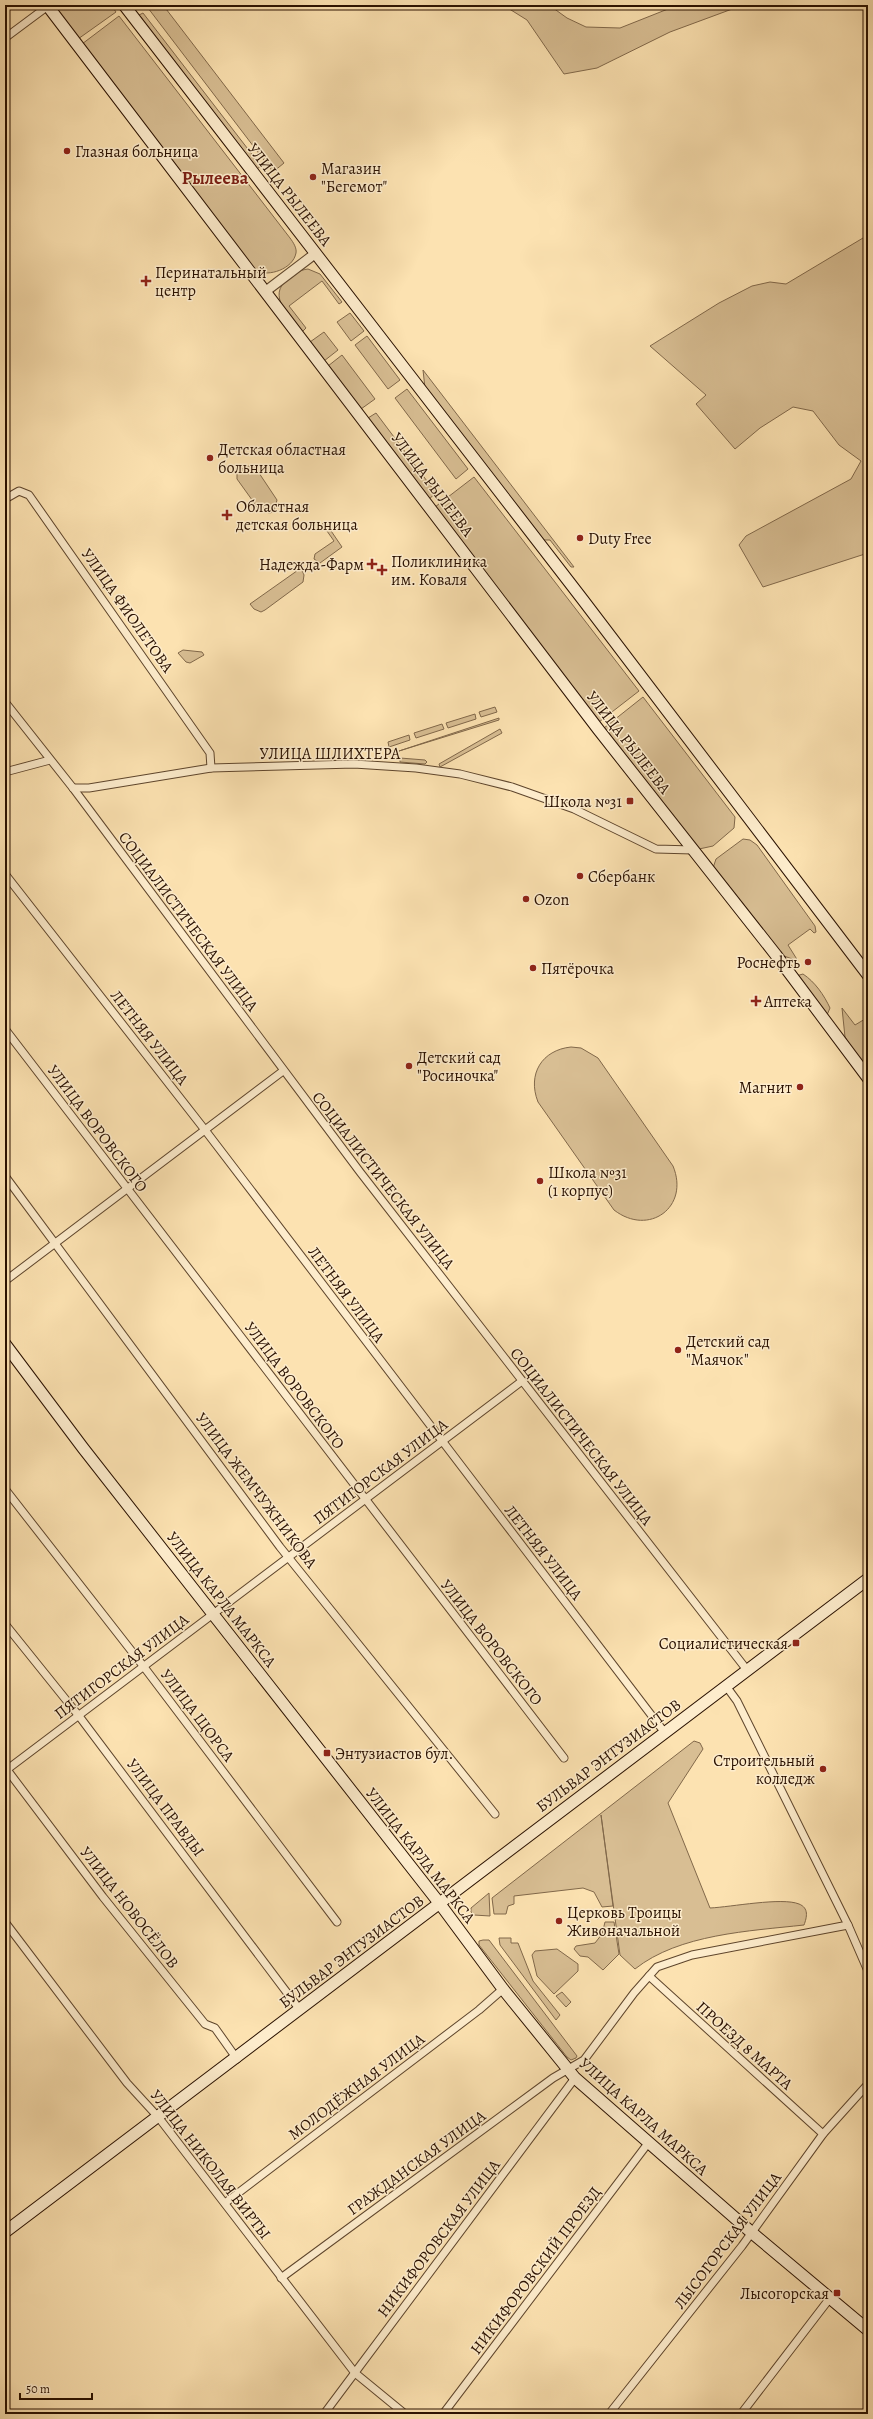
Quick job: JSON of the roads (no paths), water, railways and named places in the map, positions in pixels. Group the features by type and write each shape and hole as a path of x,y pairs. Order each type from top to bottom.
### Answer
{"main road":[{"name":"УЛИЦА РЫЛЕЕВА","path":"124,5 290,222 316,253 868,975"},
{"name":"УЛИЦА РЫЛЕЕВА","path":"47,6 266,291 598,729 868,1078"},
{"name":"УЛИЦА КАРЛА МАРКСА","path":"5,1344 83,1448 440,1904 503,1989 571,2074 750,2232 868,2330"},
{"name":"БУЛЬВАР ЭНТУЗИАСТОВ","path":"5,2232 237,2059 746,1670 868,1579"}],"street":[{"path":"5,38 47,6"},
{"path":"266,291 316,253"},
{"name":"УЛИЦА ФИОЛЕТОВА","path":"5,500 19,491 29,495 210,753 211,768"},
{"name":"СОЦИАЛИСТИЧЕСКАЯ УЛИЦА","path":"5,702 73,788 283,1070 746,1670"},
{"path":"5,772 50,760"},
{"name":"УЛИЦА ШЛИХТЕРА","path":"73,788 89,788 211,768 354,764 410,767 460,774 512,787 574,809 656,849 693,850"},
{"name":"ЛЕТНЯЯ УЛИЦА","path":"5,874 205,1130 665,1733"},
{"name":"УЛИЦА ВОРОВСКОГО","path":"5,1029 564,1758"},
{"path":"5,1281 283,1070"},
{"name":"УЛИЦА ЖЕМЧУЖНИКОВА","path":"5,1176 289,1558 495,1814"},
{"name":"ПЯТИГОРСКАЯ УЛИЦА","path":"6,1769 80,1716 522,1381"},
{"name":"УЛИЦА ЩОРСА","path":"5,1489 144,1667 337,1922"},
{"name":"УЛИЦА ПРАВДЫ","path":"5,1624 80,1716 300,2010"},
{"path":"726,1686 737,1701 848,1925 868,1971"},
{"name":"УЛИЦА НОВОСЁЛОВ","path":"6,1769 103,1897 205,2024 215,2028 237,2059"},
{"name":"УЛИЦА НИКОЛАЯ ВИРТЫ","path":"5,1922 127,2083 159,2118 355,2373 404,2414"},
{"path":"571,2074 587,2057 634,1993 657,1967 692,1954 848,1925"},
{"name":"ПРОЕЗД 8 МАРТА","path":"649,1976 823,2134"},
{"name":"МОЛОДЁЖНАЯ УЛИЦА","path":"225,2203 472,2015 503,1989"},
{"name":"ГРАЖДАНСКАЯ УЛИЦА","path":"281,2278 553,2078 571,2074"},
{"name":"НИКИФОРОВСКАЯ УЛИЦА","path":"324,2414 571,2074"},
{"name":"ЛЫСОГОРСКАЯ УЛИЦА","path":"609,2414 750,2232 823,2134 868,2084"},
{"name":"НИКИФОРОВСКИЙ ПРОЕЗД","path":"443,2414 649,2142"},
{"path":"741,2414 830,2298"}],"place":[{"name":"Глазная больница","path":"67,151"},
{"name":"Магазин \"Бегемот\"","path":"313,177"},
{"name":"Перинатальный центр","path":"146,281"},
{"name":"Детская областная больница","path":"210,458"},
{"name":"Областная детская больница","path":"227,515"},
{"name":"Duty Free","path":"580,538"},
{"name":"Надежда-Фарм","path":"372,564"},
{"name":"Поликлиника им. Коваля","path":"382,570"},
{"name":"Школа №31","path":"630,801"},
{"name":"Сбербанк","path":"580,876"},
{"name":"Ozon","path":"526,899"},
{"name":"Роснефть","path":"808,962"},
{"name":"Пятёрочка","path":"533,968"},
{"name":"Аптека","path":"756,1001"},
{"name":"Детский сад \"Росиночка\"","path":"409,1066"},
{"name":"Магнит","path":"800,1087"},
{"name":"Школа №31 (1 корпус)","path":"540,1181"},
{"name":"Детский сад \"Маячок\"","path":"678,1350"},
{"name":"Социалистическая","path":"796,1643"},
{"name":"Энтузиастов бул.","path":"327,1753"},
{"name":"Строительный колледж","path":"823,1769"},
{"name":"Церковь Троицы Живоначальной","path":"559,1921"},
{"name":"Лысогорская","path":"837,2293"}],"district":[{"name":"Рылеева","path":"215,178"}]}
